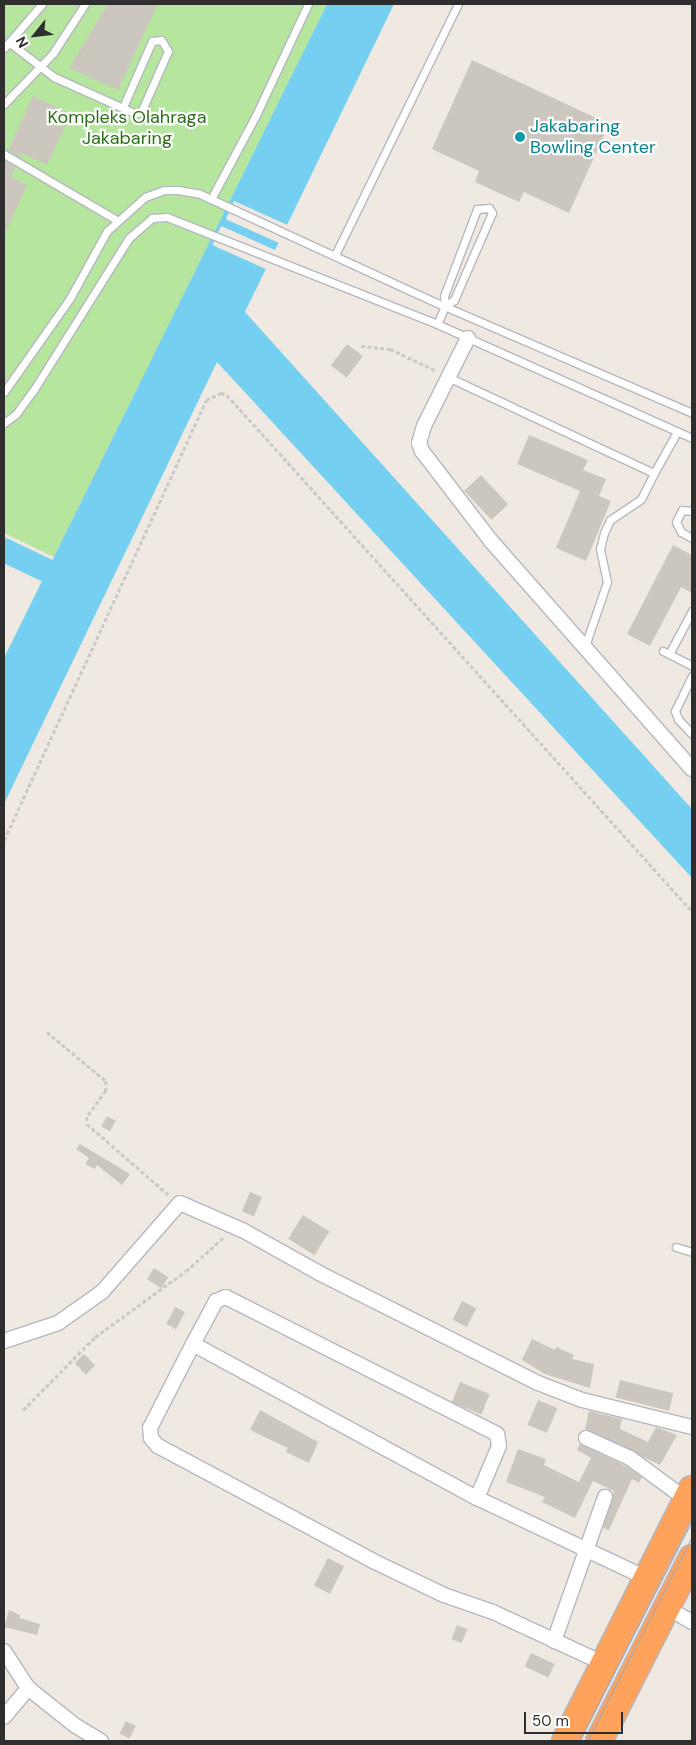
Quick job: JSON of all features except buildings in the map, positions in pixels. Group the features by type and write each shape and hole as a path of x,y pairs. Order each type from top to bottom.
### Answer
{"highway":[{"path":"565,1741 689,1494"},
{"path":"599,1741 692,1558"}],"street":[{"path":"468,338 450,378 424,426 419,443 422,451 491,541 692,769"},
{"path":"4,1341 58,1323 102,1292 126,1268 178,1203 234,1227 538,1383 582,1400 692,1427"},
{"path":"477,1498 499,1446 497,1434 226,1296 216,1301 150,1428 154,1442 373,1561 444,1595 493,1612 605,1664"},
{"path":"193,1344 477,1498 646,1578"},
{"path":"586,1438 630,1458 689,1494"},
{"path":"554,1640 605,1497"},
{"path":"667,1608 692,1622"},
{"path":"4,1651 28,1688 76,1726 101,1741"},
{"path":"4,1717 28,1688"}],"lane":[{"path":"42,4 7,46 37,67 134,113 142,110 168,51 162,40 152,41 123,107"},
{"path":"4,104 53,52 85,4"},
{"path":"211,199 256,114 308,4"},
{"path":"335,255 458,4"},
{"path":"4,154 118,221"},
{"path":"4,392 70,298 107,231 145,197 164,190 178,190 211,199 445,306 692,413"},
{"path":"437,324 445,306 444,296 477,208 489,208 492,213 454,300 445,306"},
{"path":"4,423 16,414 33,391 140,226 152,218 167,217 206,230 437,324 692,438"},
{"path":"450,378 654,473"},
{"path":"585,646 607,582 600,549 604,533 610,520 641,499 677,432"},
{"path":"692,511 684,509 676,522 680,532 692,538"},
{"path":"692,612 666,653 692,666"},
{"path":"692,676 675,711 678,719 692,734"},
{"path":"676,1246 692,1252"}],"path":[{"path":"362,346 390,349 450,378"},
{"path":"4,840 206,400 221,393 227,395 692,911"},
{"path":"47,1032 106,1081 106,1091 87,1117 87,1124 171,1196"},
{"path":"23,1410 82,1348 186,1271 234,1227"}],"green space":[{"name":"Kompleks Olahraga Jakabaring","path":"4,4 327,4 54,557 4,533"}],"water":[{"path":"327,4 394,4 245,312 692,809 692,878 217,362 4,804 4,658"}],"pier":[{"path":"234,201 289,225 281,244 226,219"},
{"path":"221,226 277,251 268,270 212,245"}],"waterway":[{"path":"4,550 46,570"}],"tram line":[{"path":"579,1741 692,1520"},
{"path":"587,1741 692,1537"}],"place":[{"name":"Jakabaring Bowling Center","path":"520,137"}]}
